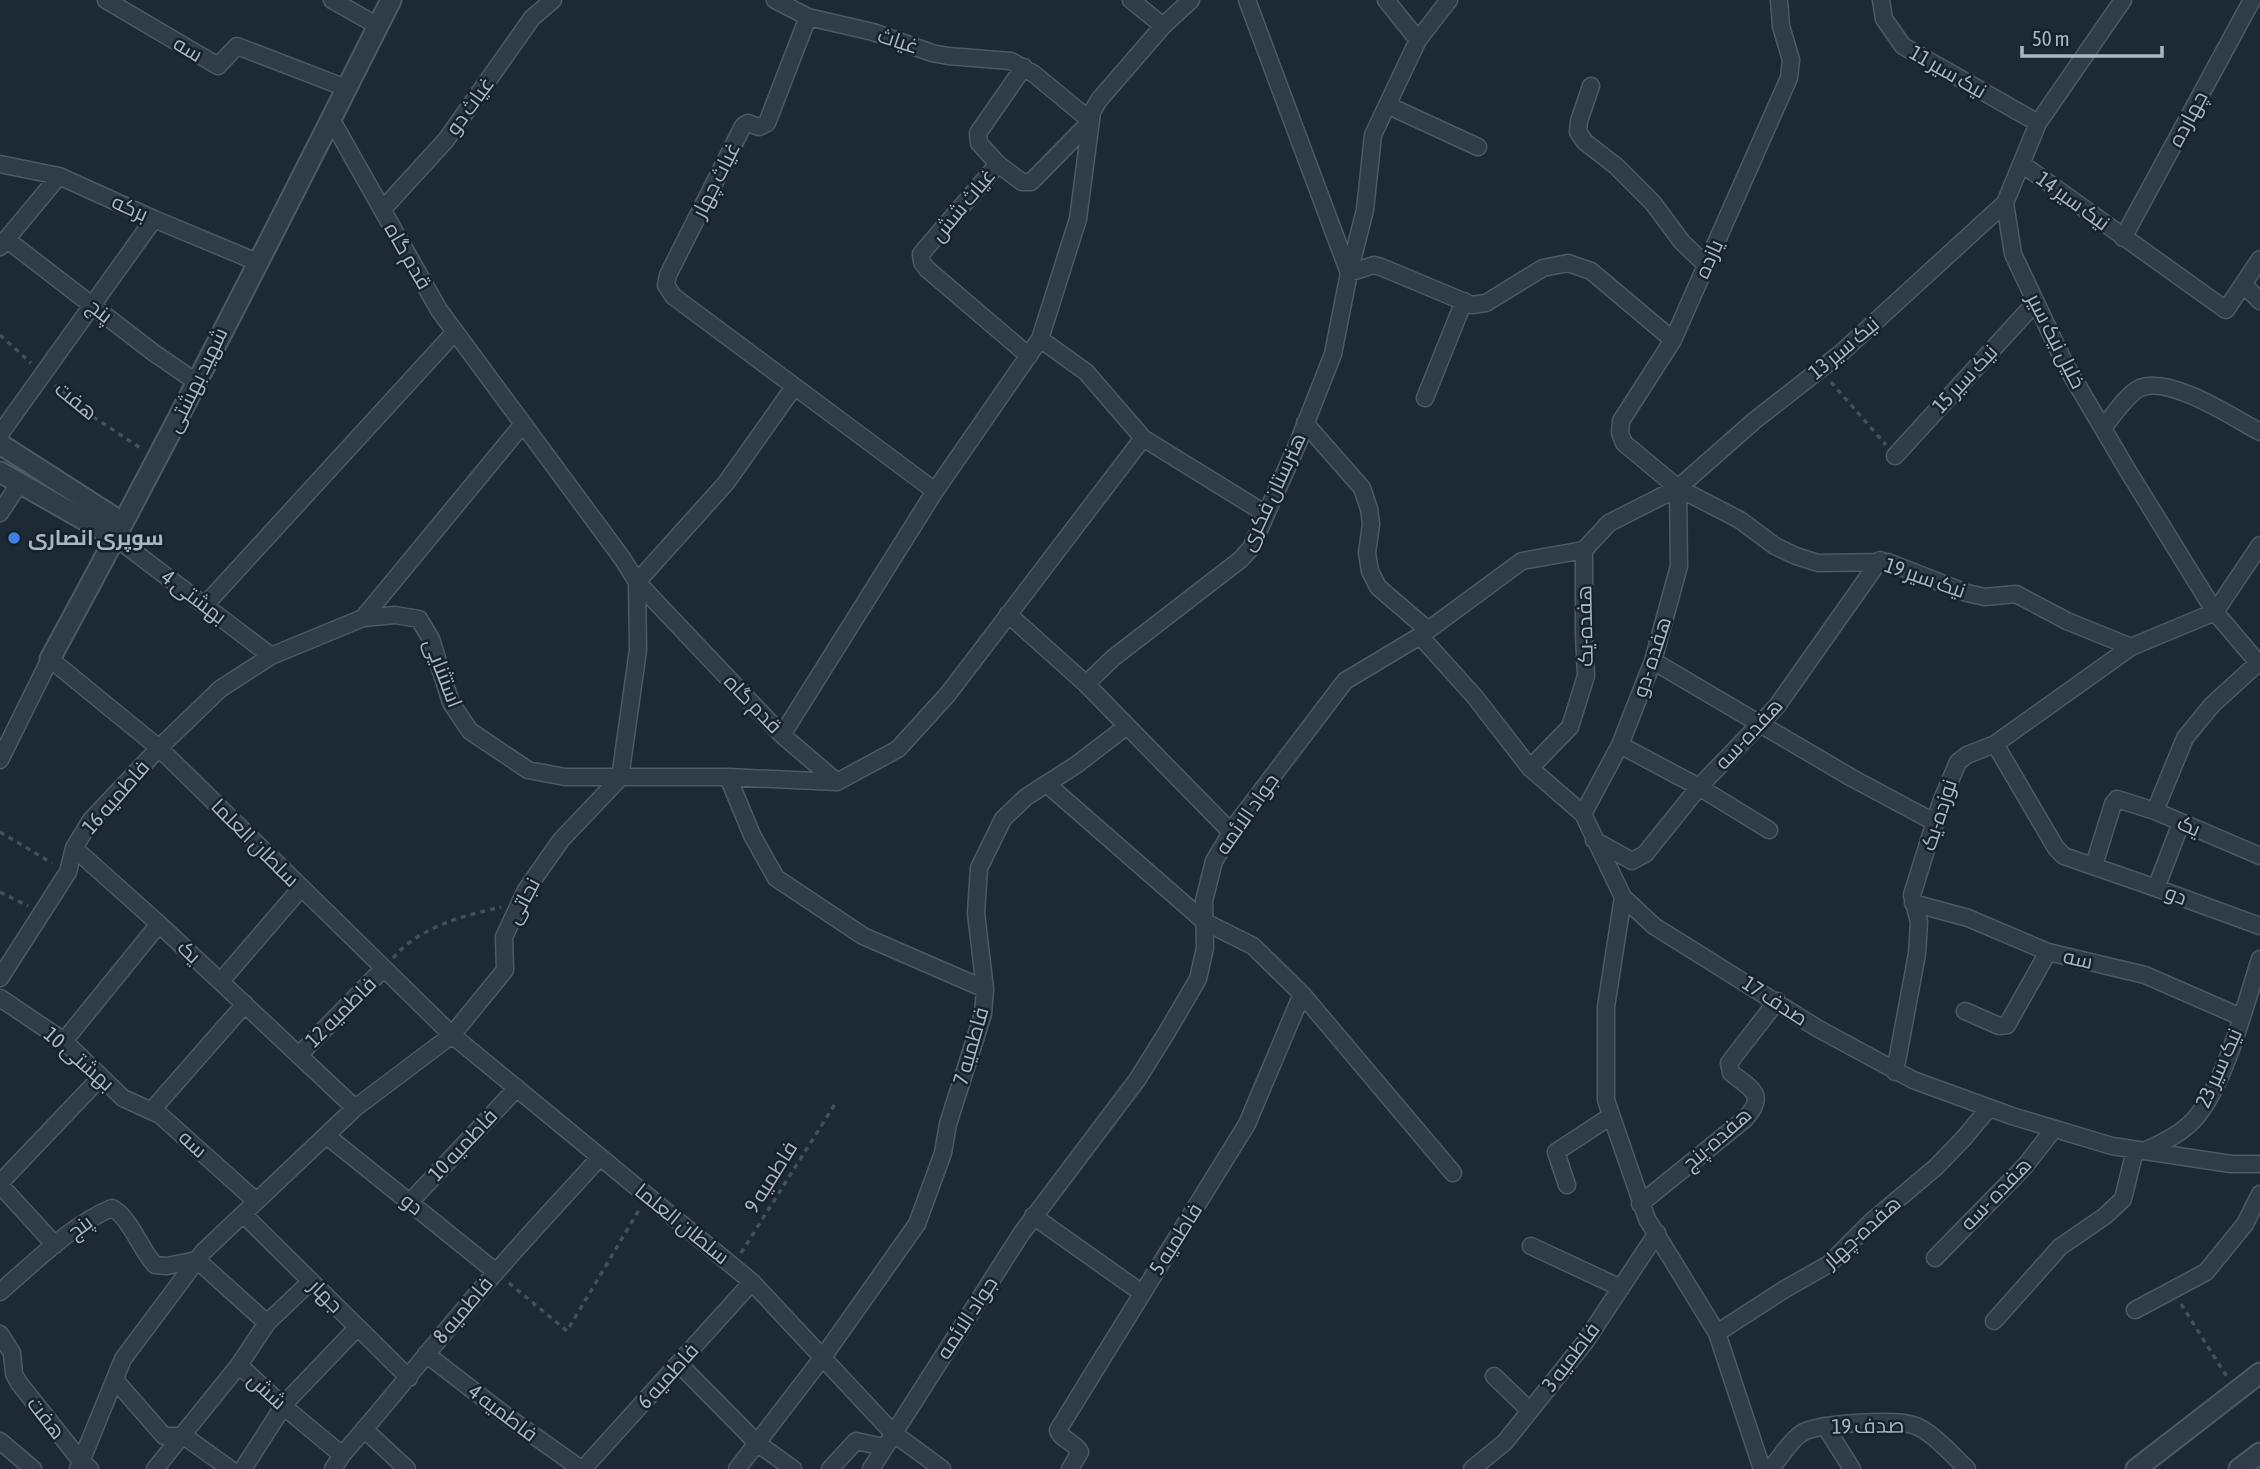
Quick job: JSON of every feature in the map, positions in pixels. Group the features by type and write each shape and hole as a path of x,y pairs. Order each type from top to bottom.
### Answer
{"street":[{"name":"سه","path":"106,0 218,66 237,46 346,88"},
{"path":"332,0 378,26"},
{"name":"شهید بهشتی","path":"0,760 50,659 158,459 195,381 391,0"},
{"name":"غیاث دو","path":"382,210 446,140 533,18 553,0"},
{"name":"غیاث","path":"775,0 808,18 873,32 948,56 1011,61 1024,67"},
{"path":"1131,0 1163,26"},
{"path":"782,735 935,491 1040,339 1078,219 1092,112 1099,100 1163,26 1191,0"},
{"path":"1247,0 1349,274 1374,265 1472,305 1486,303 1543,268 1569,263 1591,271 1674,340"},
{"path":"1386,0 1418,40"},
{"name":"هنرستان فکری","path":"1086,684 1113,659 1240,560 1251,548 1333,354 1365,210 1373,135 1418,40 1449,0"},
{"name":"یازده","path":"1678,488 1624,443 1620,433 1621,421 1674,340 1789,78 1791,60 1782,26 1779,0"},
{"name":"نیک سیر 11","path":"1881,0 1884,19 1903,46 2038,123"},
{"path":"2006,203 2038,123 2123,0"},
{"name":"چهارده","path":"2123,239 2252,0"},
{"name":"غیاث چهار","path":"794,387 673,296 666,285 667,275 743,126 748,123 760,127 766,123 808,18"},
{"path":"1024,67 1091,121"},
{"name":"غیاث شش","path":"1024,67 978,134 979,143 998,164 921,254 922,262 1029,356"},
{"path":"1591,86 1578,132 1585,142 1616,166 1653,203 1682,242 1706,265"},
{"path":"1387,106 1478,146"},
{"name":"قدم گاه","path":"331,119 439,310 637,582 782,735 837,782"},
{"path":"998,164 1022,182 1031,182 1091,121"},
{"name":"برکه","path":"0,164 59,176 257,262"},
{"name":"نیک سیر 14","path":"2022,164 2123,239 2226,310 2243,285"},
{"path":"3,243 59,176"},
{"name":"خلیل نیک سیر","path":"2006,203 2013,254 2066,366 2216,612 2259,664"},
{"name":"نیک سیر 13","path":"1678,488 1754,421 1841,354 2006,203"},
{"path":"0,433 154,219"},
{"name":"پنج","path":"3,243 195,381"},
{"path":"2260,260 2243,285 2260,301"},
{"path":"1425,398 1464,301"},
{"name":"نیک سیر 15","path":"1895,456 2035,303"},
{"path":"205,605 455,332"},
{"path":"1040,339 1086,372 1143,438 1266,514"},
{"path":"2103,428 2134,391 2150,386 2183,391 2260,432"},
{"path":"620,778 638,650 637,582 726,483 794,387 935,491"},
{"name":"صدف 17","path":"1305,423 1362,488 1371,524 1367,553 1370,571 1378,587 1424,633 1530,768 1583,814 1623,897 1654,926 1817,1028 1895,1072 1989,1108 2112,1146 2231,1164 2260,1164"},
{"path":"363,618 523,424"},
{"path":"837,782 898,749 948,694 1143,438"},
{"path":"0,444 120,531"},
{"path":"0,472 19,484 120,531"},
{"path":"0,513 19,484"},
{"path":"1584,550 1609,523 1678,488"},
{"name":"نیک سیر 19","path":"1678,488 1740,520 1775,547 1796,556 1818,563 1888,562 1967,593 1985,597 2016,594 2067,621 2131,647"},
{"name":"هفده -دو","path":"1583,814 1620,745 1653,661 1679,566 1678,488"},
{"name":"بهشتی 4","path":"120,531 205,605 271,656"},
{"path":"2131,647 2216,612 2260,545"},
{"name":"جواد الائمه","path":"871,1469 1033,1216 1138,1080 1198,979 1205,948 1204,901 1214,861 1231,832 1345,681 1424,633 1522,561 1584,550"},
{"name":"هفده-یک","path":"1530,768 1570,727 1586,676 1584,550"},
{"name":"هفده-سه","path":"1594,840 1632,861 1639,859 1699,787 1777,706 1880,561"},
{"path":"1008,614 1086,684 1231,832"},
{"name":"استثنایی","path":"159,748 220,689 271,656 363,618 395,615 419,619 431,639 451,703 470,732 528,770 565,777 729,777 837,782"},
{"name":"نوزده-یک","path":"1895,1072 1917,954 1919,922 1912,895 1941,802 1958,762 1967,755 1995,744 2131,647"},
{"name":"سلطان العلما","path":"50,659 159,748 452,1035 752,1283 893,1433 942,1469"},
{"path":"1653,661 1852,778 1936,823"},
{"path":"2155,811 2185,738 2206,711 2259,664"},
{"name":"فاطمیه 7","path":"823,1357 917,1224 943,1153 948,1124 983,1014 985,989 976,913 979,868 1003,819 1026,797 1048,785 1127,726"},
{"path":"1995,744 2056,848 2064,856 2156,888"},
{"path":"1620,745 1699,787 1769,830"},
{"name":"فاطمیه 16","path":"74,848 91,820 159,748"},
{"path":"729,777 752,835 776,878 863,936 985,989"},
{"name":"نجاتی","path":"452,1035 505,970 504,937 526,890 561,841 620,778"},
{"path":"1048,785 1205,922 1253,946 1302,995 1453,1173"},
{"name":"یک","path":"2094,865 2113,804 2117,799 2155,811 2260,856"},
{"name":"دو","path":"2182,823 2156,888 2260,926"},
{"path":"0,978 68,872 74,848"},
{"name":"یک","path":"74,848 159,923 355,1108"},
{"path":"221,981 301,888"},
{"path":"1623,897 1606,1007 1606,1100 1640,1204 1717,1333 1762,1469"},
{"name":"سه","path":"1913,903 1968,918 2048,952 2145,975 2241,1017"},
{"path":"64,1041 159,923"},
{"path":"1965,1011 1999,1027 2007,1025 2048,952"},
{"name":"نیک سیر 23","path":"2140,1150 2173,1137 2197,1117 2214,1090 2260,959"},
{"name":"فاطمیه 12","path":"299,1055 383,969"},
{"name":"فاطمیه 5","path":"1070,1469 1080,1452 1059,1434 1058,1430 1247,1124 1302,995"},
{"name":"بهشتی 10","path":"0,998 64,1041 123,1098"},
{"name":"هفده-پنج","path":"1640,1204 1755,1108 1757,1098 1754,1091 1731,1073 1729,1063 1777,1001"},
{"path":"152,1110 245,1004"},
{"path":"83,1466 123,1359 197,1260 355,1108 452,1035"},
{"path":"0,1184 100,1078"},
{"name":"فاطمیه 10","path":"410,1202 517,1088"},
{"name":"سه","path":"123,1098 152,1110 256,1201"},
{"name":"هفده-چهار","path":"1717,1333 1829,1264 1872,1221 1936,1167 1965,1138 1989,1108"},
{"path":"1567,1185 1556,1152 1611,1116"},
{"name":"هفده -سه","path":"1935,1258 2025,1167 2054,1129"},
{"name":"دو","path":"327,1136 496,1272"},
{"path":"1994,1321 2060,1247 2105,1216 2123,1199 2140,1150"},
{"name":"فاطمیه 8","path":"337,1462 496,1272 600,1157"},
{"name":"پنج","path":"0,1184 55,1245 98,1214 112,1208 120,1212 145,1255 155,1265 167,1266 197,1260"},
{"path":"2135,1310 2206,1272 2245,1224 2260,1194"},
{"name":"جهار","path":"243,1214 409,1378"},
{"path":"1033,1216 1142,1293"},
{"name":"فاطمیه 3","path":"1472,1469 1505,1443 1585,1342 1657,1233"},
{"path":"0,1292 55,1245"},
{"path":"1531,1246 1621,1288"},
{"path":"197,1260 267,1324"},
{"name":"شش","path":"310,1281 267,1324 239,1366 283,1406 337,1462"},
{"name":"فاطمیه 6","path":"582,1469 752,1283"},
{"path":"243,1469 283,1406 357,1328"},
{"name":"هفت","path":"0,1334 12,1353 15,1362 14,1374 19,1383 83,1466"},
{"name":"فاطمیه 4","path":"426,1354 509,1418 582,1469"},
{"path":"737,1469 823,1357"},
{"path":"678,1364 757,1443 793,1469"},
{"path":"155,1469 239,1366"},
{"path":"2136,1469 2260,1373"},
{"path":"1494,1376 1530,1410"},
{"path":"115,1380 164,1436 184,1436 230,1469"},
{"name":"صدف 19","path":"1770,1469 1795,1437 1804,1431 1846,1423 1913,1425 1927,1433 1967,1469"},
{"path":"1825,1426 1852,1469"},
{"path":"364,1429 407,1469"},
{"path":"0,1441 33,1469"},
{"path":"830,1469 856,1441 884,1447"},
{"path":"2239,1469 2260,1453"}],"path":[{"name":"هفت","path":"0,335 83,410 158,459"},
{"path":"1821,369 1895,456"},
{"path":"0,831 68,872"},
{"path":"0,892 43,913"},
{"path":"383,969 405,944 457,918 520,902"},
{"name":"فاطمیه 9","path":"733,1266 835,1104"},
{"path":"496,1272 567,1331 647,1196"},
{"path":"2172,1290 2236,1392"}],"place":[{"name":"سوپری انصاری","path":"14,538"}]}
